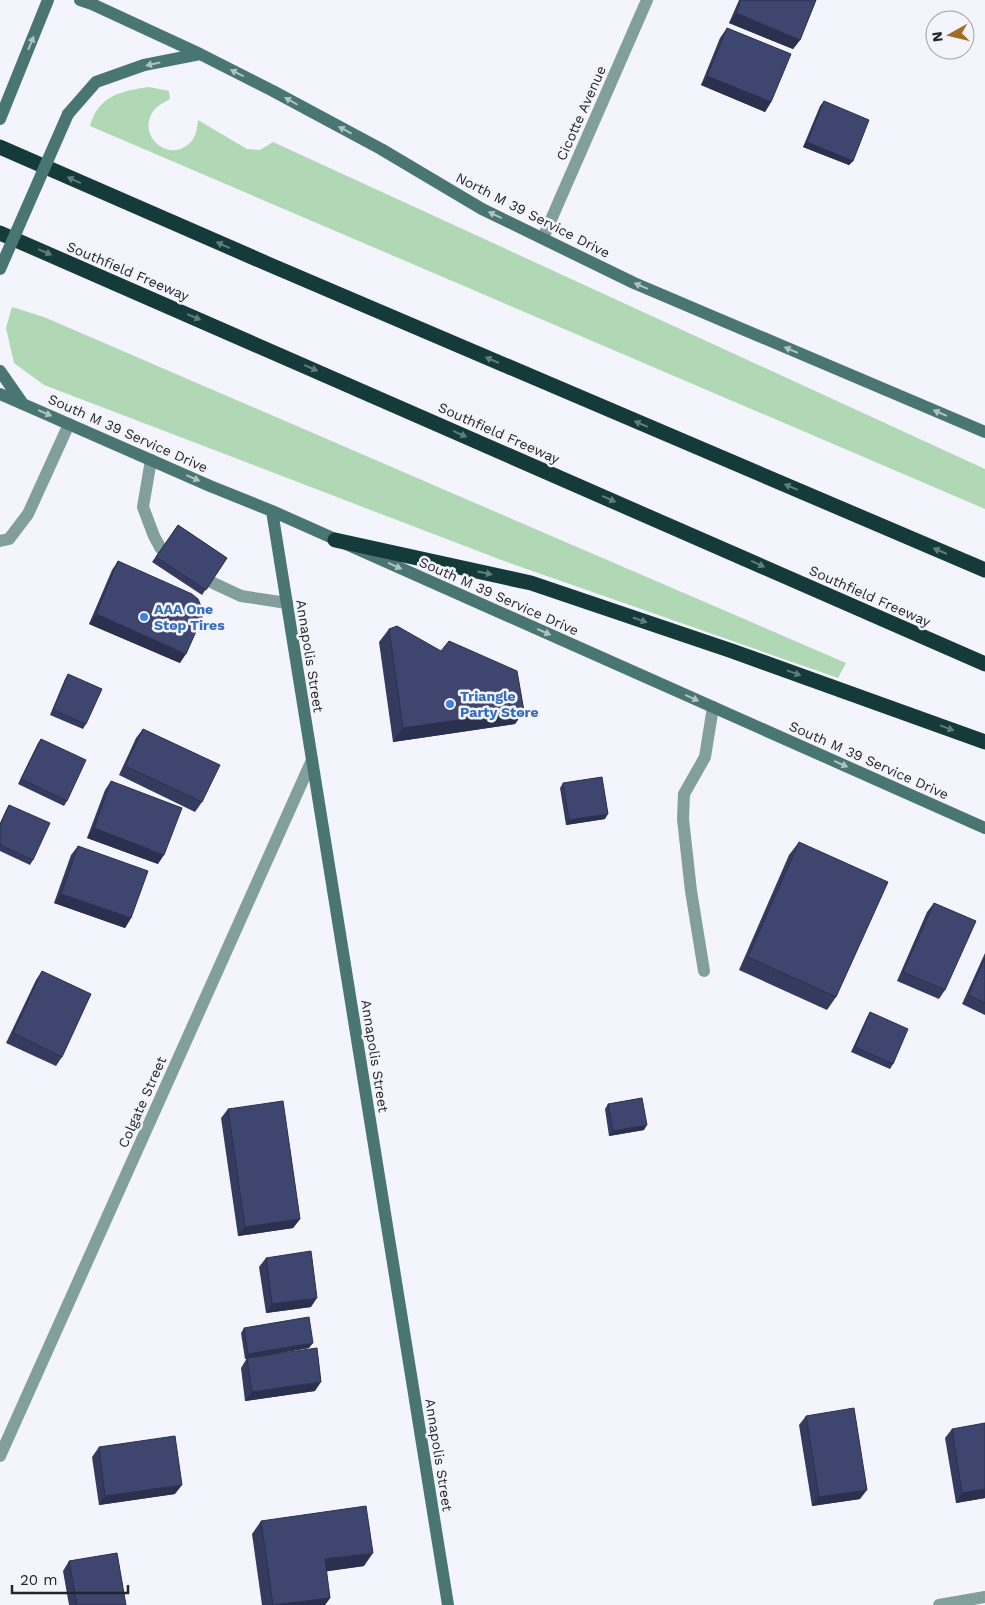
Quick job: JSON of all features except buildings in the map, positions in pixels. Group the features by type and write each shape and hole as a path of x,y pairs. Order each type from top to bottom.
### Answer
{"highway":[{"path":"0,147 268,264 985,570"},
{"name":"Southfield Freeway","path":"0,233 985,664"},
{"path":"335,540 531,583 732,651 985,742"}],"main road":[{"path":"0,119 48,0"},
{"name":"North M 39 Service Drive","path":"80,0 200,54 381,149 482,209 634,283 985,432"},
{"path":"0,269 68,114 96,82 144,66 200,54"},
{"path":"0,371 24,404"},
{"name":"South M 39 Service Drive","path":"0,394 272,511 985,828"},
{"name":"Annapolis Street","path":"272,511 448,1605"}],"street":[{"name":"Cicotte Avenue","path":"543,238 647,0"},
{"path":"0,541 9,539 28,514 69,424"},
{"path":"151,460 143,507 161,549"},
{"path":"211,582 240,596 287,603"},
{"path":"704,971 691,890 683,819 684,794 706,757 713,707"},
{"name":"Colgate Street","path":"0,1456 312,760"},
{"path":"939,1605 985,1597"}],"green space":[{"path":"149,87 169,91 170,99 156,108 152,113 149,123 149,132 153,140 160,146 176,150 185,147 194,137 198,120 247,149 260,150 273,142 985,469 985,509 90,126 99,108 112,97 120,93"},
{"path":"12,307 44,317 846,663 838,678 504,561 44,385 14,363 6,328"}],"place":[{"name":"AAA One Stop Tires","path":"144,617"},
{"name":"Triangle Party Store","path":"450,704"}]}
